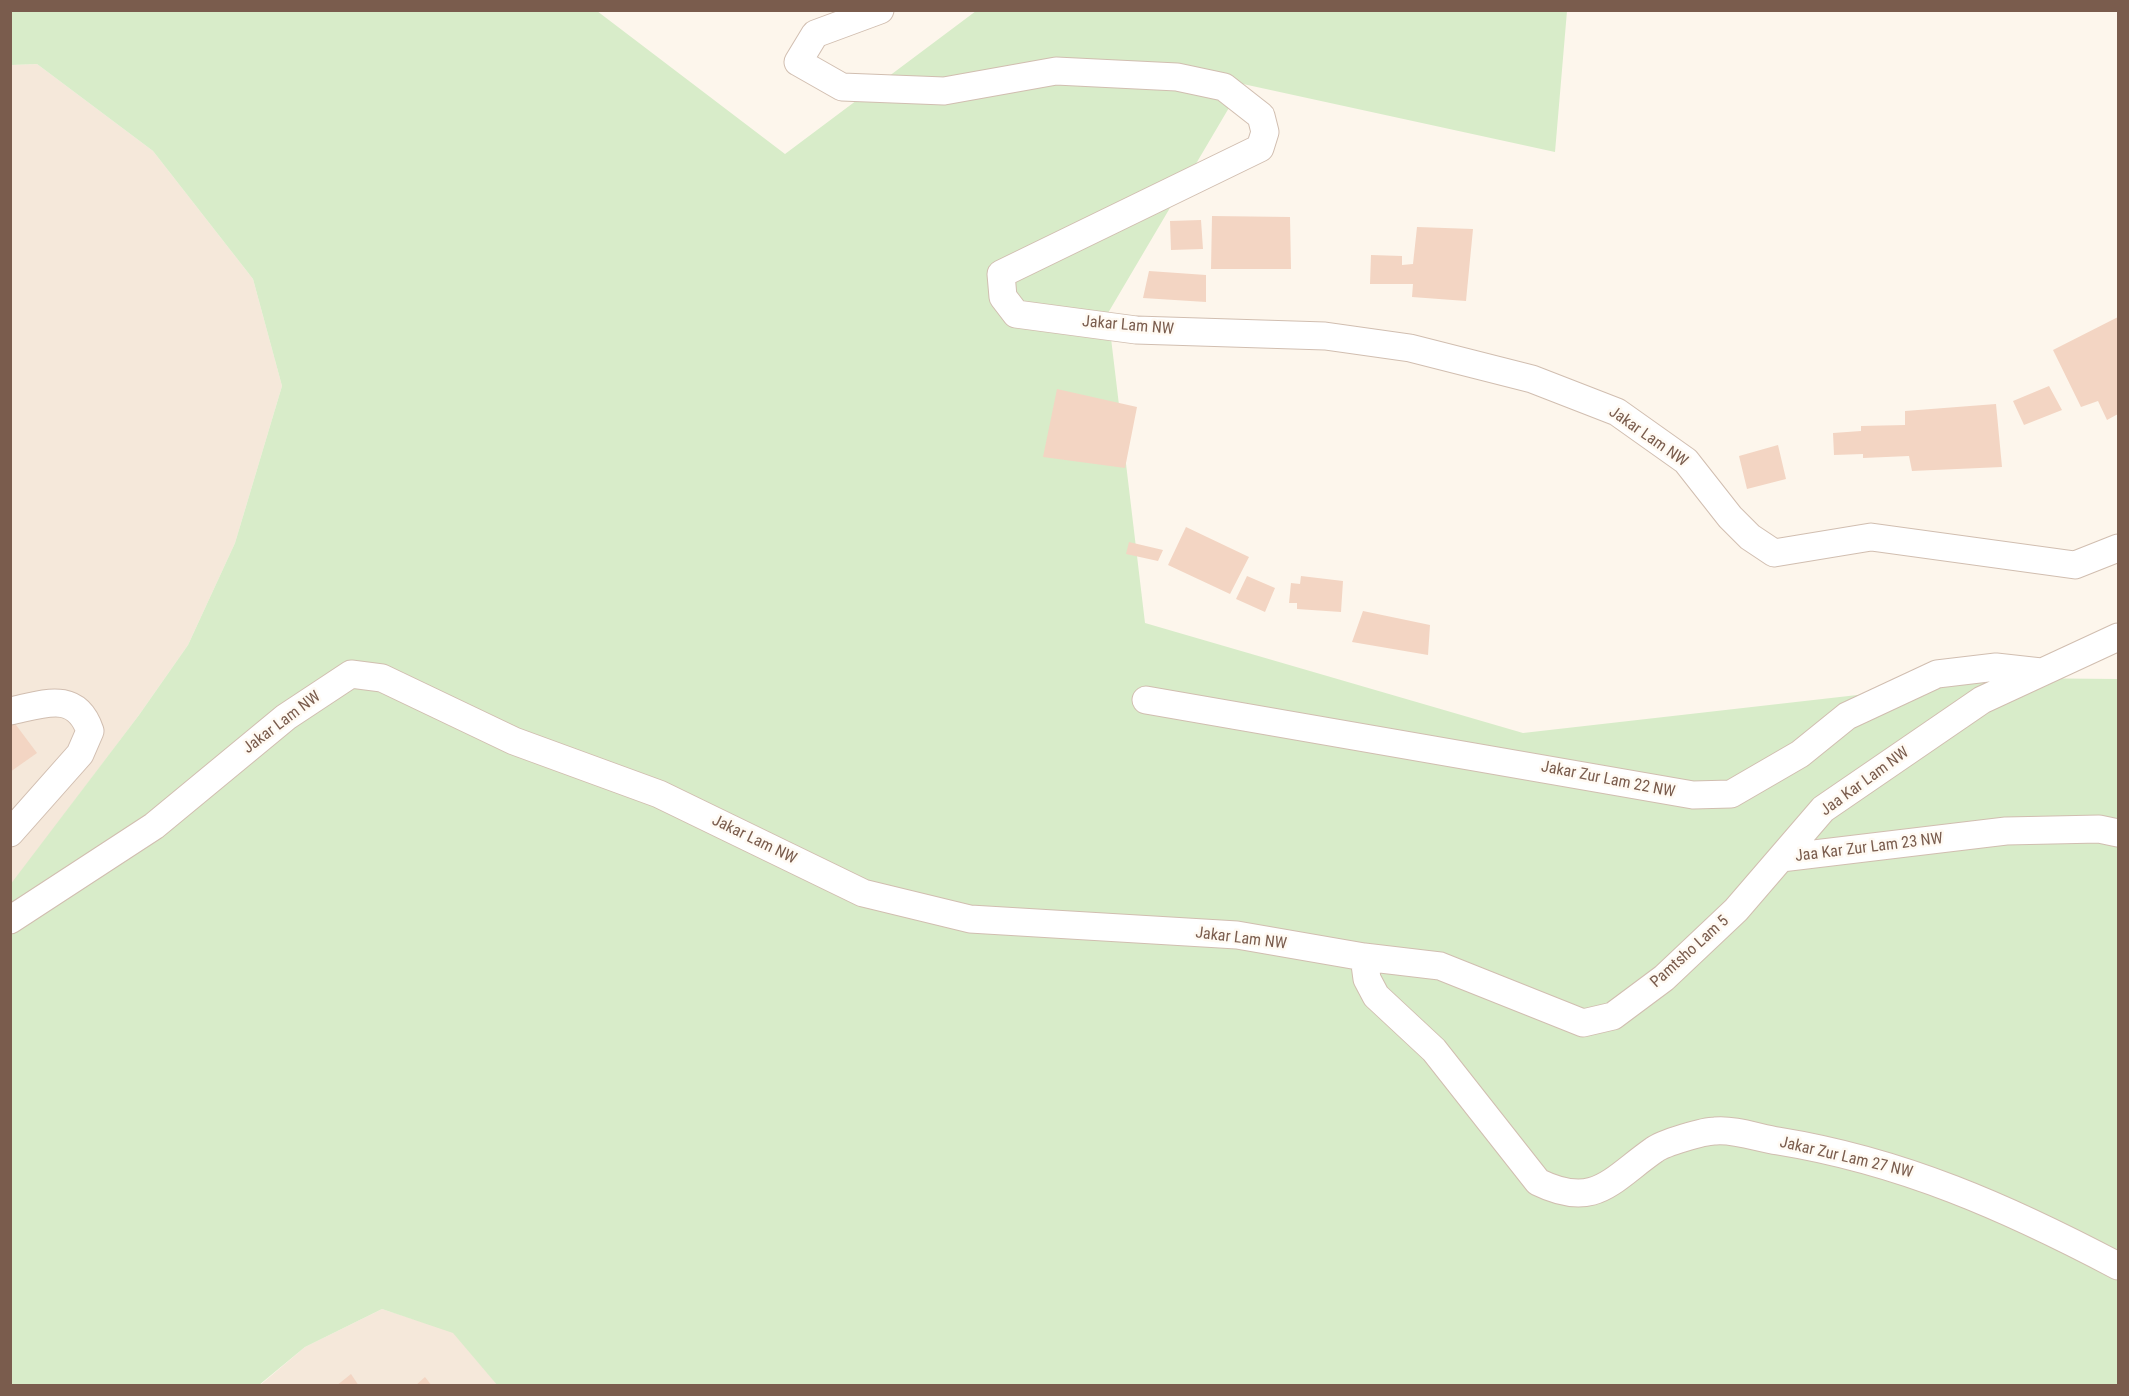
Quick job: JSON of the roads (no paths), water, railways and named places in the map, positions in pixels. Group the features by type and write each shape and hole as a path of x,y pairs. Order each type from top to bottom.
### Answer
{"street":[{"name":"Jakar Lam NW","path":"880,10 815,34 798,62 842,87 853,88 944,91 1056,71 1177,77 1224,87 1262,116 1265,132 1260,148 1001,274 1003,297 1016,314 1136,330 1325,336 1410,348 1533,379 1617,412 1686,461 1730,517 1750,537 1774,553 1871,537 2075,565 2118,548"},
{"path":"2041,672 2118,637"},
{"name":"Jakar Zur Lam 22 NW","path":"1146,700 1693,795 1731,794 1800,754 1847,716 1937,674 1996,667 2041,672"},
{"name":"Jaa Kar Lam NW","path":"1781,858 1823,808 1983,700 2041,672"},
{"name":"Jakar Lam NW","path":"10,920 154,826 286,717 351,674 382,678 514,741 659,794 863,893 969,919 1238,935 1364,957 1440,966 1582,1023"},
{"path":"10,711 51,703 71,704 85,715 90,731 80,754 10,834"},
{"name":"Jaa Kar Zur Lam 23 NW","path":"1781,858 2006,831 2098,829 2118,833"},
{"name":"Pamtsho Lam 5","path":"1582,1023 1613,1016 1664,978 1736,910 1781,858"},
{"name":"Jakar Zur Lam 27 NW","path":"1364,957 1368,978 1376,996 1434,1050 1538,1182 1556,1191 1583,1194 1615,1182 1656,1148 1715,1131 1812,1146 1925,1176 2034,1222 2118,1266"}]}
